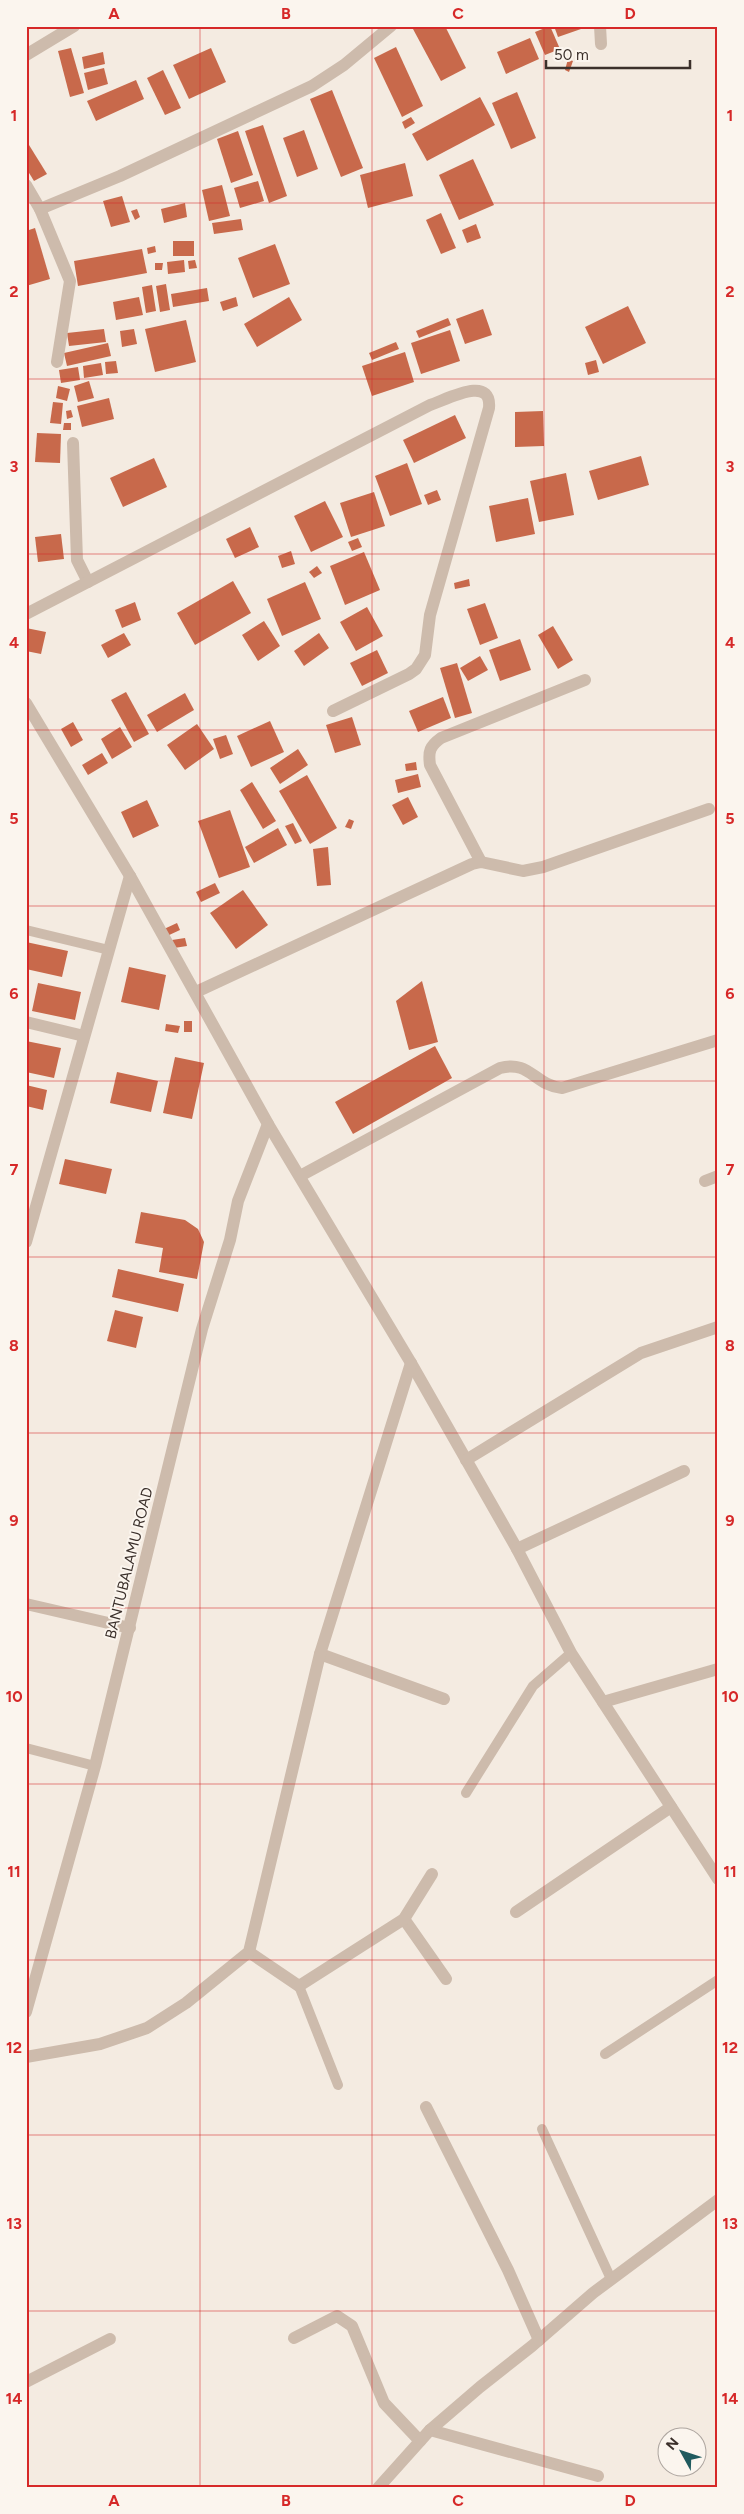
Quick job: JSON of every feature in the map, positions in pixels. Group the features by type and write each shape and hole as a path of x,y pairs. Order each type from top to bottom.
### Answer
{"street":[{"path":"26,55 74,26"},
{"path":"40,209 120,176 312,86 344,65 391,26"},
{"path":"600,26 601,44"},
{"path":"26,185 40,209 70,281 58,362"},
{"path":"26,614 430,405 465,392 478,389 483,391 488,396 489,408 430,616 425,655 416,669 409,674 333,711"},
{"path":"73,443 77,560 88,582"},
{"path":"481,862 430,765 428,753 431,745 441,738 585,680"},
{"path":"26,703 130,876 268,1124 411,1363 517,1549 571,1653 718,1879"},
{"path":"196,992 472,864 481,862 515,870 543,867 709,809"},
{"path":"26,1242 30,1215 130,876"},
{"path":"26,1022 84,1036"},
{"path":"300,1176 500,1068 513,1064 526,1070 551,1087 562,1088 718,1040"},
{"name":"BANTUBALAMU ROAD","path":"26,2012 95,1766 202,1330 230,1240 238,1201 268,1124"},
{"path":"704,1180 718,1176"},
{"path":"466,1460 641,1353 718,1326"},
{"path":"26,2057 100,2044 147,2028 186,2004 249,1952 320,1654 411,1363"},
{"path":"517,1549 684,1472"},
{"path":"26,1604 130,1628"},
{"path":"320,1654 444,1700"},
{"path":"603,1702 718,1669"},
{"path":"516,1912 671,1807"},
{"path":"249,1952 299,1986 404,1919 432,1874"},
{"path":"404,1919 446,1979"},
{"path":"426,2107 508,2270 539,2340"},
{"path":"378,2488 430,2430 611,2279 718,2200"},
{"path":"294,2338 336,2316 352,2326 384,2403 420,2441"},
{"path":"26,2382 110,2339"},
{"path":"430,2430 598,2476"}],"lane":[{"path":"26,930 108,950"},
{"path":"466,1793 533,1686 571,1653"},
{"path":"26,1748 95,1766"},
{"path":"605,2054 718,1980"},
{"path":"299,1986 338,2085"},
{"path":"542,2129 611,2279"}],"building":[{"path":"418,26 445,26 466,68 441,81 413,29"},
{"path":"550,26 560,49 545,55 535,32"},
{"path":"554,26 580,26 581,29 558,37"},
{"path":"530,38 539,59 506,74 497,52"},
{"path":"396,47 423,106 402,117 374,58"},
{"path":"71,48 84,93 70,97 58,51"},
{"path":"211,48 226,82 189,99 173,65"},
{"path":"103,52 105,64 84,69 82,57"},
{"path":"568,59 573,61 569,72 565,70"},
{"path":"104,68 108,84 88,90 84,73"},
{"path":"163,70 181,108 165,115 147,78"},
{"path":"136,80 144,99 96,121 87,101"},
{"path":"332,90 363,168 341,177 310,99"},
{"path":"517,92 536,138 511,149 492,103"},
{"path":"480,97 495,125 427,161 412,134"},
{"path":"411,117 415,123 405,129 402,122"},
{"path":"263,125 287,196 269,203 245,131"},
{"path":"304,130 318,169 297,177 283,138"},
{"path":"238,131 253,175 231,183 217,139"},
{"path":"29,145 47,174 34,181 26,168 26,147"},
{"path":"473,159 494,205 459,220 439,175"},
{"path":"405,163 413,196 368,208 360,175"},
{"path":"258,181 264,201 240,208 234,188"},
{"path":"222,185 230,216 209,221 202,190"},
{"path":"122,196 130,222 111,227 103,201"},
{"path":"185,203 187,217 164,223 161,209"},
{"path":"137,209 140,217 135,220 131,211"},
{"path":"441,213 456,248 441,254 426,220"},
{"path":"241,219 243,230 214,234 212,223"},
{"path":"476,224 481,238 467,243 462,230"},
{"path":"35,228 50,279 26,286 26,231"},
{"path":"173,241 194,241 194,256 173,256"},
{"path":"275,244 290,284 253,298 238,258"},
{"path":"155,246 156,252 148,254 147,248"},
{"path":"142,249 147,273 78,286 74,261"},
{"path":"184,260 185,272 168,274 167,262"},
{"path":"195,260 197,268 189,269 188,261"},
{"path":"155,263 163,263 162,270 155,270"},
{"path":"166,284 170,310 160,312 156,286"},
{"path":"152,285 156,311 146,313 142,287"},
{"path":"207,288 209,301 173,307 171,294"},
{"path":"139,297 143,315 116,320 113,302"},
{"path":"236,297 238,306 223,311 220,302"},
{"path":"289,297 302,320 257,347 244,324"},
{"path":"628,306 646,343 603,364 585,327"},
{"path":"483,309 492,335 465,344 456,319"},
{"path":"448,318 451,325 419,338 416,331"},
{"path":"186,320 196,362 155,372 145,329"},
{"path":"104,329 106,342 69,346 67,333"},
{"path":"134,329 137,344 122,347 120,331"},
{"path":"450,330 460,361 421,374 411,343"},
{"path":"396,342 399,349 372,360 369,353"},
{"path":"108,343 111,356 67,366 64,353"},
{"path":"405,352 414,382 372,396 362,366"},
{"path":"596,360 599,372 588,375 585,363"},
{"path":"116,361 118,373 106,374 105,362"},
{"path":"101,363 103,375 84,378 83,366"},
{"path":"78,367 80,380 61,383 59,370"},
{"path":"89,381 94,398 78,402 74,386"},
{"path":"58,386 70,389 67,401 56,398"},
{"path":"109,398 114,419 82,427 77,406"},
{"path":"53,402 63,403 61,424 50,423"},
{"path":"71,410 73,417 67,419 66,411"},
{"path":"543,411 544,446 515,447 515,412"},
{"path":"455,415 466,438 414,463 403,440"},
{"path":"64,423 71,423 71,430 63,430"},
{"path":"37,433 61,434 60,463 35,462"},
{"path":"641,456 649,485 598,500 589,471"},
{"path":"154,458 167,487 123,507 110,478"},
{"path":"407,463 422,504 390,516 375,476"},
{"path":"566,473 574,515 539,522 530,481"},
{"path":"437,490 441,500 428,505 424,495"},
{"path":"374,492 385,526 351,537 340,503"},
{"path":"528,498 535,534 496,542 489,506"},
{"path":"325,501 343,537 311,552 294,516"},
{"path":"250,527 259,547 235,558 226,539"},
{"path":"61,534 64,559 38,562 35,537"},
{"path":"358,538 362,547 352,551 348,542"},
{"path":"291,551 295,564 282,568 278,556"},
{"path":"364,552 380,590 345,605 330,566"},
{"path":"317,566 322,573 314,578 309,572"},
{"path":"469,579 470,586 455,589 454,583"},
{"path":"233,581 251,613 195,645 177,613"},
{"path":"305,582 321,619 282,636 267,599"},
{"path":"135,602 141,620 122,628 115,610"},
{"path":"485,603 498,638 480,645 467,609"},
{"path":"367,607 383,636 356,651 340,622"},
{"path":"264,621 280,646 258,661 242,635"},
{"path":"553,626 573,660 558,669 538,635"},
{"path":"26,628 46,632 41,654 26,651"},
{"path":"124,633 131,645 108,658 101,645"},
{"path":"319,633 329,648 304,666 294,651"},
{"path":"520,639 531,670 500,681 489,650"},
{"path":"377,650 388,673 362,686 350,663"},
{"path":"480,656 488,670 468,681 460,668"},
{"path":"457,663 472,713 455,718 440,668"},
{"path":"126,692 149,734 134,742 111,700"},
{"path":"185,693 194,710 157,732 147,715"},
{"path":"443,697 451,718 418,732 409,711"},
{"path":"352,717 361,745 335,753 326,725"},
{"path":"270,721 284,752 251,767 237,736"},
{"path":"73,722 83,740 71,747 61,729"},
{"path":"197,724 214,749 185,770 167,745"},
{"path":"120,727 132,747 112,759 101,739"},
{"path":"226,735 233,754 220,759 213,739"},
{"path":"298,749 308,765 280,784 270,768"},
{"path":"102,753 108,763 88,775 82,765"},
{"path":"416,762 417,770 406,771 405,764"},
{"path":"418,774 421,787 398,793 395,780"},
{"path":"307,775 337,828 310,844 279,791"},
{"path":"252,782 276,821 263,829 240,790"},
{"path":"408,797 418,817 403,825 392,805"},
{"path":"147,800 159,826 133,838 121,812"},
{"path":"230,810 250,867 219,878 198,821"},
{"path":"349,819 354,821 351,829 345,827"},
{"path":"293,823 302,841 295,844 285,826"},
{"path":"278,828 287,845 254,863 245,847"},
{"path":"328,847 331,885 317,886 313,849"},
{"path":"215,883 220,893 201,902 196,892"},
{"path":"243,890 268,925 236,949 210,913"},
{"path":"177,923 180,930 167,936 164,929"},
{"path":"185,938 187,946 174,948 172,940"},
{"path":"26,942 68,951 62,977 26,969"},
{"path":"129,967 166,975 159,1010 121,1002"},
{"path":"422,981 438,1042 409,1050 396,1001"},
{"path":"38,983 81,992 75,1020 32,1011"},
{"path":"184,1021 192,1021 192,1032 184,1032"},
{"path":"166,1024 180,1026 178,1033 165,1031"},
{"path":"26,1041 61,1048 54,1078 26,1072"},
{"path":"435,1046 452,1078 353,1134 335,1102"},
{"path":"175,1057 204,1063 192,1119 163,1113"},
{"path":"117,1072 158,1081 151,1112 110,1103"},
{"path":"26,1085 47,1090 43,1110 26,1106"},
{"path":"65,1159 112,1169 106,1194 59,1184"},
{"path":"141,1212 185,1220 198,1229 204,1242 197,1279 159,1272 163,1248 135,1243"},
{"path":"118,1269 184,1284 178,1312 112,1297"},
{"path":"115,1310 143,1317 136,1348 107,1341"}]}
